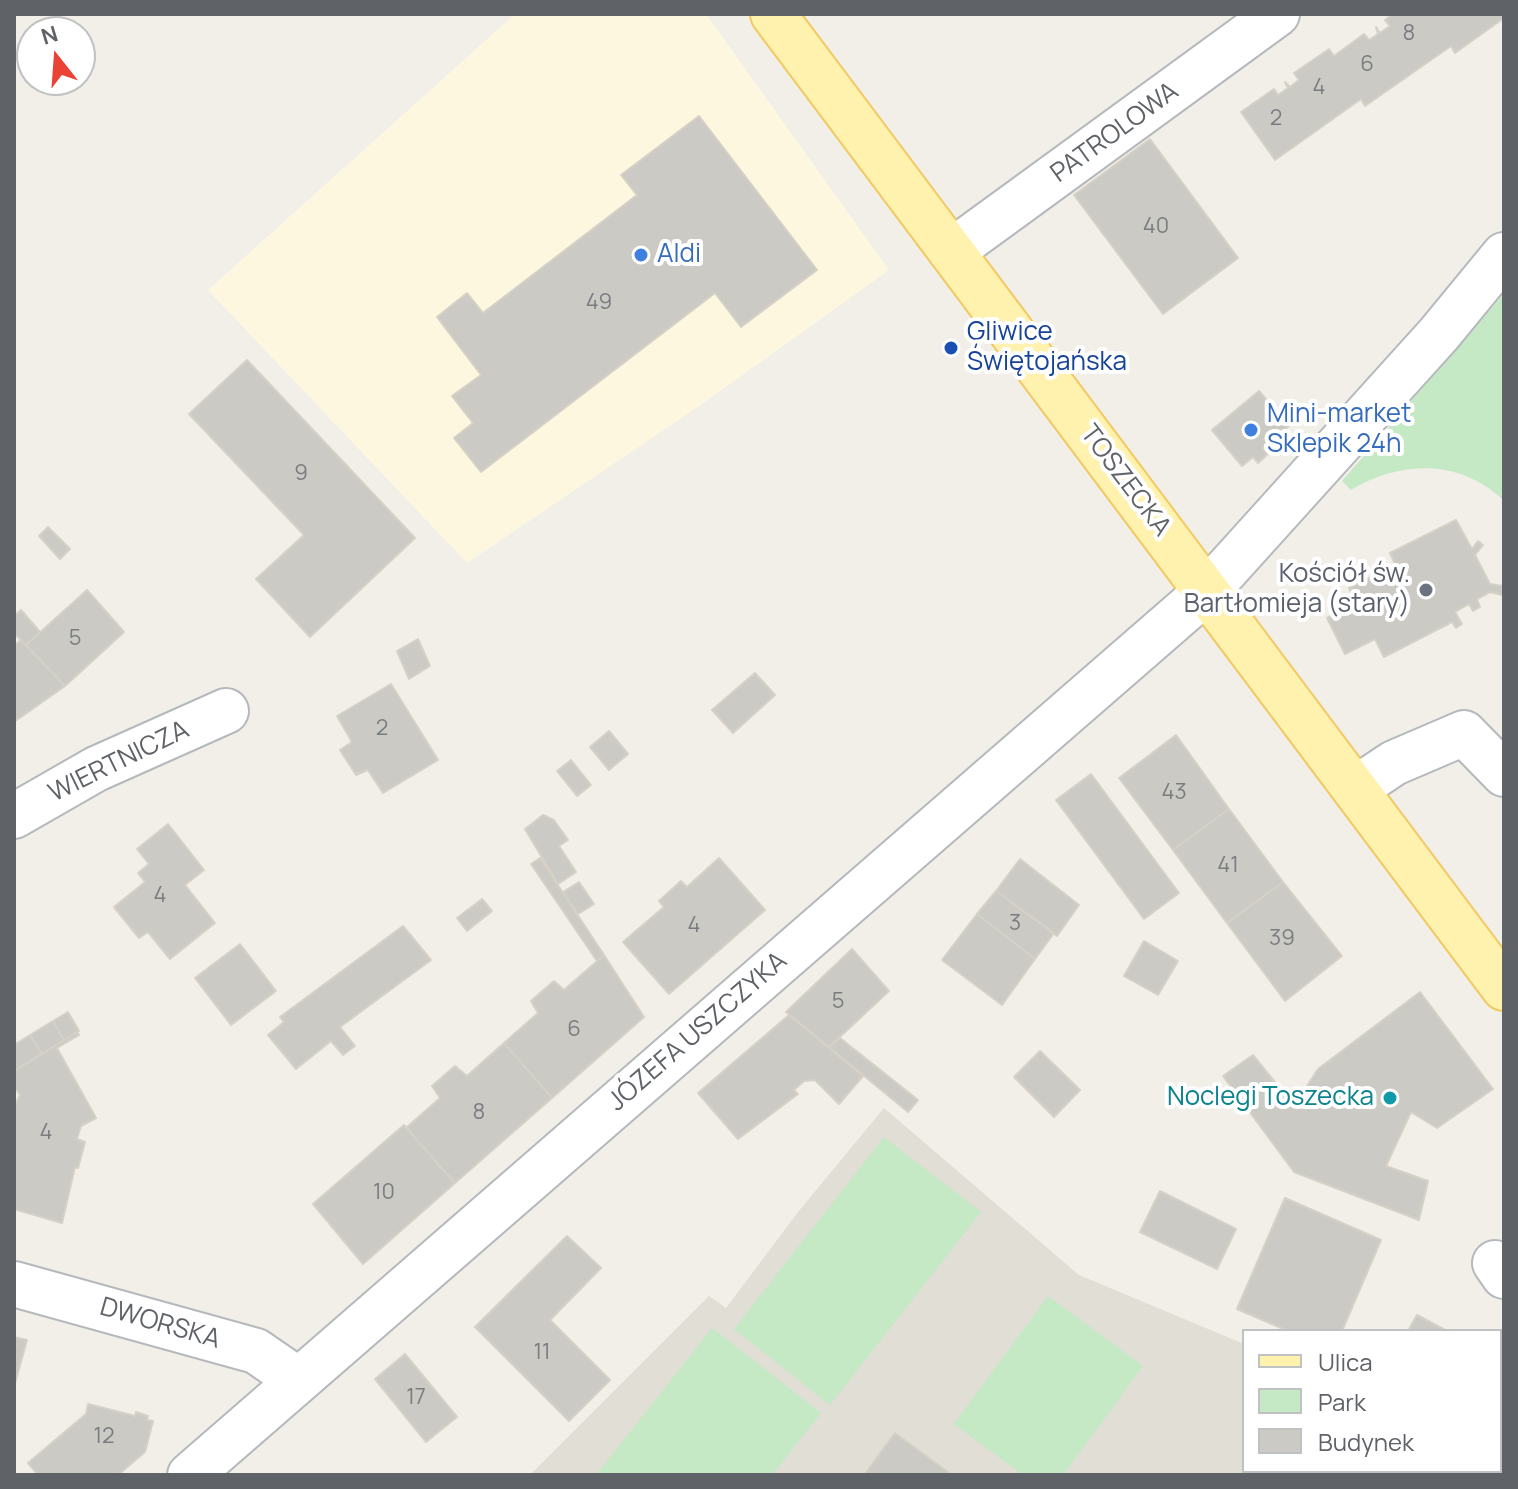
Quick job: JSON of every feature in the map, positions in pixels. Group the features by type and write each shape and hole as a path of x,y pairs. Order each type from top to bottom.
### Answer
{"main road":[{"name":"TOSZECKA","path":"773,14 1504,988"}],"street":[{"name":"PATROLOWA","path":"952,251 1277,14"},
{"name":"JÓZEFA USZCZYKA","path":"190,1475 1207,591 1439,334 1504,255"},
{"name":"WIERTNICZA","path":"14,816 96,769 226,711"},
{"path":"1355,789 1394,763 1464,733 1504,774"},
{"name":"DWORSKA","path":"14,1284 256,1351 298,1380"}],"shaded area":[{"path":"515,14 706,14 889,270 702,404 467,563 208,290"},
{"path":"884,1108 1079,1275 1242,1343 1242,1473 1318,1473 530,1475 709,1296 726,1308 798,1212"}],"green space":[{"path":"1504,294 1504,501 1469,477 1430,468 1390,473 1351,490 1342,481"},
{"path":"884,1137 981,1212 830,1405 734,1329"},
{"path":"1048,1296 1143,1366 1063,1475 1023,1475 954,1424"},
{"path":"712,1328 821,1413 772,1475 596,1475"}],"building":[{"path":"1393,14 1504,14 1504,18 1455,53 1451,46 1365,106 1361,99 1275,160 1241,112 1274,89 1278,95 1288,88 1285,82 1290,87 1299,80 1294,73 1329,49 1334,56 1364,34 1369,40 1378,34 1376,27 1380,33 1390,26 1385,20"},
{"path":"699,116 817,270 741,327 715,293 481,472 454,438 473,423 452,396 481,375 437,317 467,293 483,313 637,195 621,175"},
{"path":"1150,139 1238,258 1163,314 1074,195"},
{"path":"247,360 415,538 310,637 256,579 304,535 189,414"},
{"path":"1259,391 1289,426 1263,448 1268,454 1258,463 1253,457 1242,466 1212,430"},
{"name":"Kościół św. Bartłomieja (stary)","path":"1456,520 1472,549 1478,541 1483,545 1475,555 1490,584 1503,586 1502,595 1490,592 1477,599 1480,607 1473,611 1469,604 1455,612 1462,624 1456,628 1452,622 1384,657 1375,639 1345,654 1327,618 1356,603 1349,588 1395,564 1390,553"},
{"path":"48,527 70,549 60,559 39,536"},
{"path":"87,590 124,632 65,686 26,645"},
{"path":"21,610 40,632 26,645 14,633 14,616"},
{"path":"418,639 430,666 409,679 397,651"},
{"path":"21,640 65,686 14,722 14,646"},
{"path":"755,673 775,695 733,733 712,710"},
{"path":"391,684 438,760 383,793 368,770 356,775 340,750 352,742 337,716"},
{"path":"609,731 628,754 609,770 590,747"},
{"path":"1176,735 1229,809 1173,850 1119,778"},
{"path":"571,760 591,785 577,796 557,771"},
{"path":"1091,774 1179,893 1144,919 1056,800"},
{"path":"1229,809 1283,882 1227,923 1173,850"},
{"path":"543,815 554,820 568,840 559,846 576,872 558,884 525,829"},
{"path":"168,824 204,870 185,885 215,923 170,959 148,932 139,938 114,907 145,882 138,873 149,864 137,849"},
{"path":"540,858 604,955 597,961 531,864"},
{"path":"719,858 765,910 669,994 623,942 664,907 659,901 681,881 687,887"},
{"path":"1020,859 1079,905 1057,936 996,891"},
{"path":"579,882 594,904 578,914 563,892"},
{"path":"1283,882 1342,956 1285,1001 1227,923"},
{"path":"996,891 1054,933 1035,959 977,914"},
{"path":"482,899 492,911 467,931 457,918"},
{"path":"977,914 1035,959 1002,1005 942,960"},
{"path":"403,926 431,960 340,1027 355,1046 343,1055 331,1041 296,1069 268,1035 284,1022 280,1017"},
{"path":"1144,941 1178,961 1158,995 1124,976"},
{"path":"240,944 276,991 231,1025 195,978"},
{"path":"852,949 889,991 829,1047 786,1012"},
{"path":"604,955 644,1017 552,1098 504,1043 538,1013 531,1001 554,981 564,990"},
{"name":"Noclegi Toszecka","path":"1420,992 1493,1089 1437,1128 1411,1112 1386,1166 1428,1181 1419,1220 1294,1172 1223,1076 1253,1055 1294,1106 1318,1069"},
{"path":"68,1012 79,1031 64,1040 53,1021"},
{"path":"789,1015 863,1076 839,1104 815,1080 804,1081 794,1090 798,1094 738,1139 698,1093"},
{"path":"53,1021 64,1040 42,1054 30,1035"},
{"path":"77,1032 79,1035 57,1048 96,1118 81,1126 77,1139 85,1142 78,1168 75,1167 62,1223 14,1209 14,1108 20,1095 14,1086 14,1071"},
{"path":"30,1035 42,1054 14,1071 14,1045"},
{"path":"840,1038 918,1100 908,1112 829,1047"},
{"path":"504,1043 552,1098 455,1183 406,1128 440,1098 432,1086 455,1066 467,1076"},
{"path":"1040,1051 1080,1090 1054,1117 1014,1077"},
{"path":"404,1125 455,1183 363,1264 313,1204"},
{"path":"1160,1191 1236,1229 1217,1269 1140,1232"},
{"path":"1285,1198 1381,1240 1343,1329 1283,1329 1237,1309"},
{"path":"567,1236 601,1268 550,1320 610,1380 569,1421 475,1327"},
{"path":"1417,1315 1443,1329 1409,1329"},
{"path":"14,1337 27,1340 14,1387"},
{"path":"405,1354 457,1417 426,1442 375,1379"},
{"path":"88,1404 135,1416 136,1412 148,1416 147,1420 153,1421 145,1452 118,1475 38,1475 28,1463 86,1414"},
{"path":"895,1433 952,1475 864,1475"}],"place":[{"name":"Aldi","path":"641,255"},
{"name":"Gliwice Świętojańska","path":"951,348"},
{"name":"Mini-market Sklepik 24h","path":"1251,430"},
{"name":"Kościół św. Bartłomieja (stary)","path":"1426,590"},
{"name":"Noclegi Toszecka","path":"1390,1098"}]}
